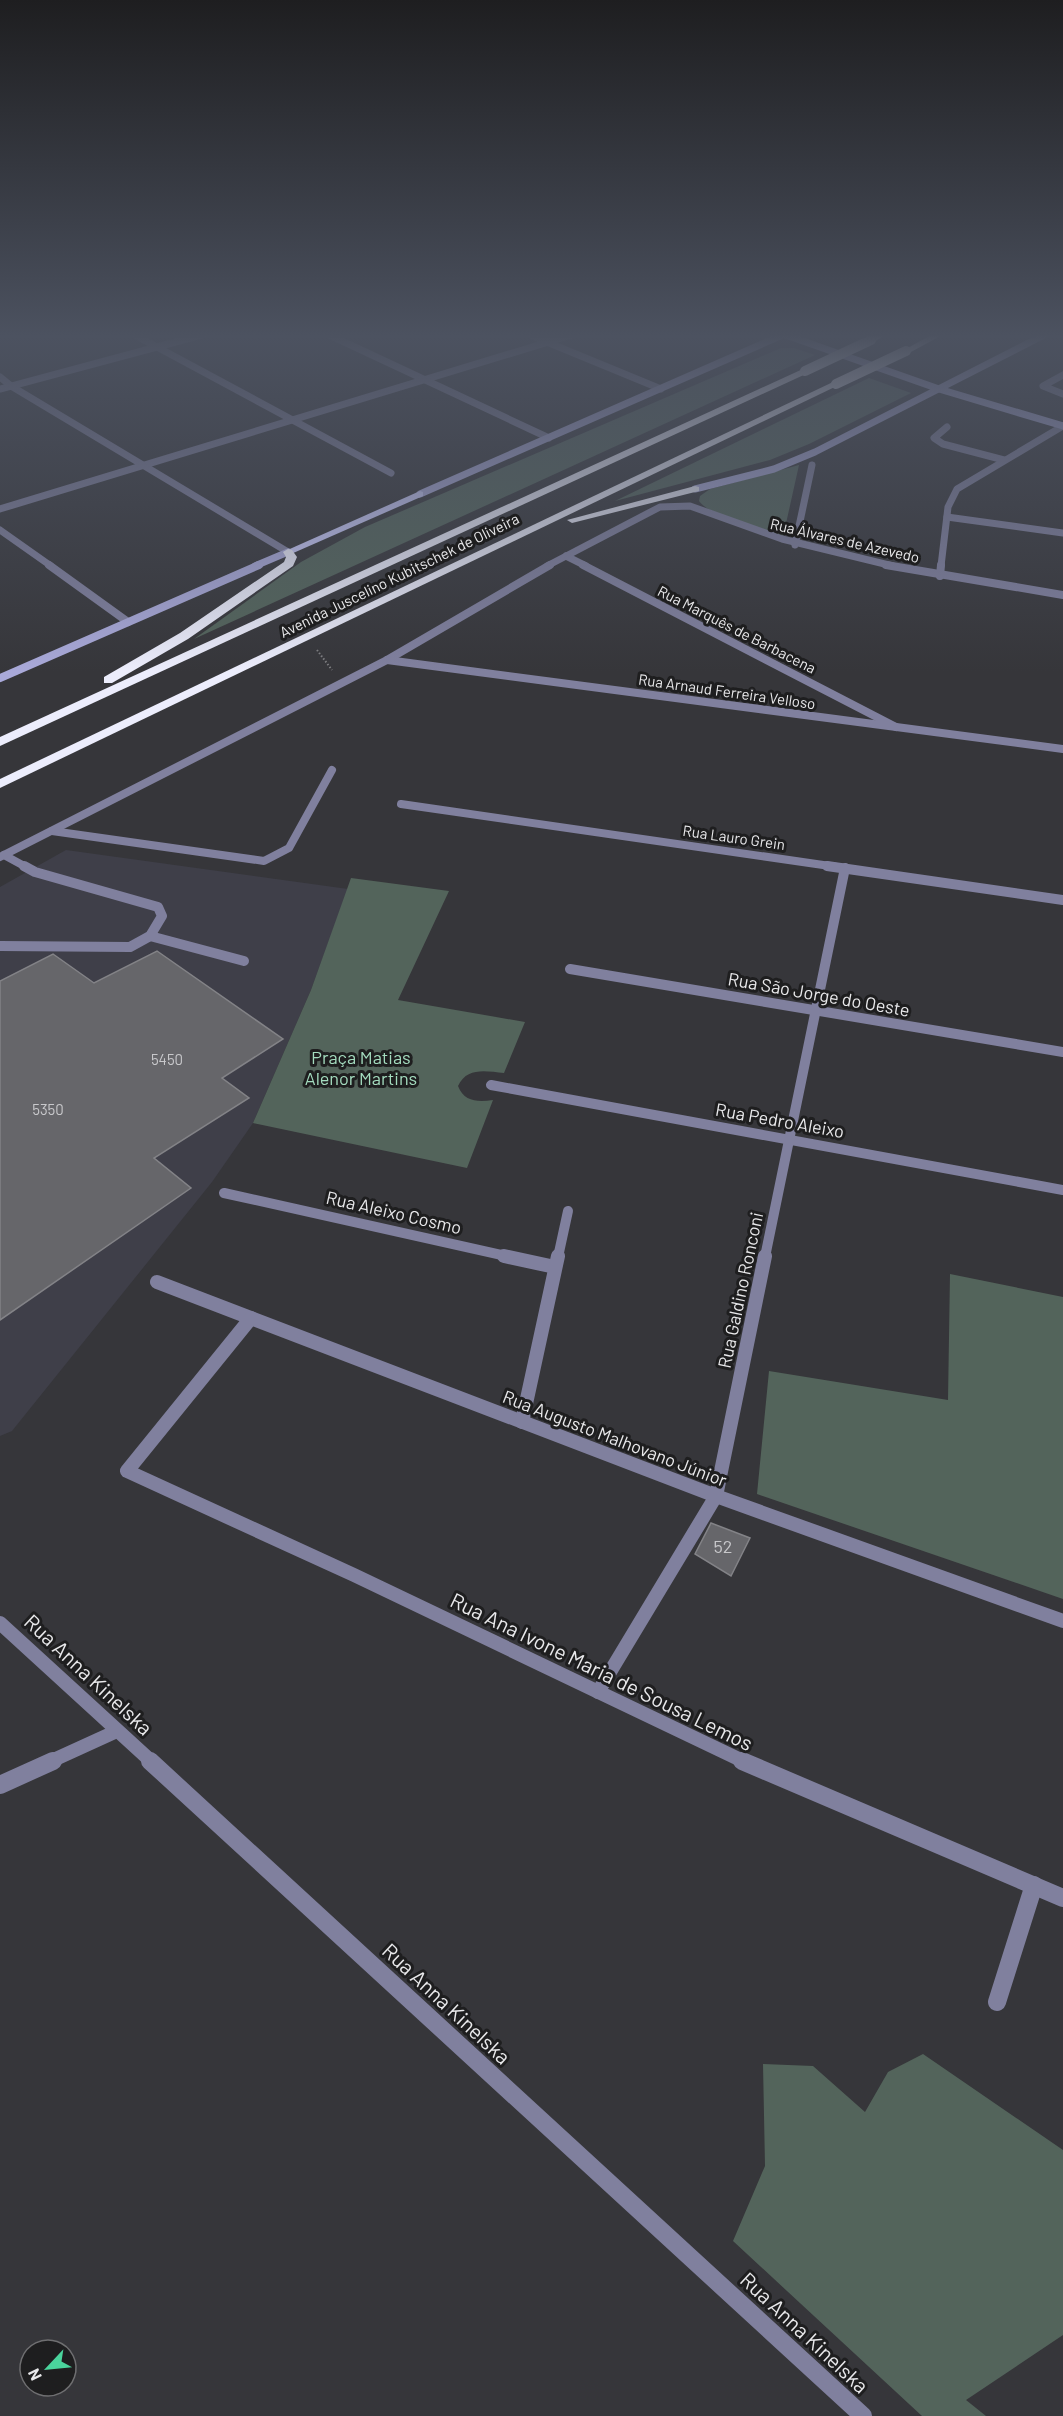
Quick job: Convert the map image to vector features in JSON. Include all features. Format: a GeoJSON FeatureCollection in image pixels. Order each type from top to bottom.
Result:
{"type":"FeatureCollection","features":[{"type":"Feature","properties":{"kind":"highway","name":"Avenida Juscelino Kubitschek de Oliveira"},"geometry":{"type":"LineString","coordinates":[[0,740],[642,446]]}},
{"type":"Feature","properties":{"kind":"highway","name":"Avenida Juscelino Kubitschek de Oliveira"},"geometry":{"type":"LineString","coordinates":[[0,784],[706,446]]}},
{"type":"Feature","properties":{"kind":"highway"},"geometry":{"type":"LineString","coordinates":[[515,537],[582,517],[695,489]]}},
{"type":"Feature","properties":{"kind":"highway"},"geometry":{"type":"LineString","coordinates":[[0,740],[184,636],[289,564],[292,557],[288,552]]}},
{"type":"Feature","properties":{"kind":"main road"},"geometry":{"type":"LineString","coordinates":[[0,678],[531,446]]}},
{"type":"Feature","properties":{"kind":"main road"},"geometry":{"type":"LineString","coordinates":[[695,489],[792,462],[825,446]]}},
{"type":"Feature","properties":{"kind":"street"},"geometry":{"type":"LineString","coordinates":[[111,446],[288,552]]}},
{"type":"Feature","properties":{"kind":"street"},"geometry":{"type":"LineString","coordinates":[[0,509],[207,446]]}},
{"type":"Feature","properties":{"kind":"street"},"geometry":{"type":"LineString","coordinates":[[340,446],[391,473]]}},
{"type":"Feature","properties":{"kind":"street"},"geometry":{"type":"LineString","coordinates":[[950,446],[1004,460]]}},
{"type":"Feature","properties":{"kind":"street"},"geometry":{"type":"LineString","coordinates":[[940,576],[951,497],[957,489],[1029,446]]}},
{"type":"Feature","properties":{"kind":"street"},"geometry":{"type":"LineString","coordinates":[[795,545],[812,465]]}},
{"type":"Feature","properties":{"kind":"street","name":"Rua Álvares de Azevedo"},"geometry":{"type":"LineString","coordinates":[[566,556],[660,507],[690,506],[746,530],[795,545],[873,564],[1063,595]]}},
{"type":"Feature","properties":{"kind":"street"},"geometry":{"type":"LineString","coordinates":[[947,517],[1063,533]]}},
{"type":"Feature","properties":{"kind":"street"},"geometry":{"type":"LineString","coordinates":[[0,530],[128,622]]}},
{"type":"Feature","properties":{"kind":"street"},"geometry":{"type":"LineString","coordinates":[[2,856],[387,660],[566,556]]}},
{"type":"Feature","properties":{"kind":"street","name":"Rua Marquês de Barbacena"},"geometry":{"type":"LineString","coordinates":[[566,556],[896,727]]}},
{"type":"Feature","properties":{"kind":"street","name":"Rua Arnaud Ferreira Velloso"},"geometry":{"type":"LineString","coordinates":[[387,660],[1063,749]]}},
{"type":"Feature","properties":{"kind":"street"},"geometry":{"type":"LineString","coordinates":[[52,831],[264,861],[289,848],[332,770]]}},
{"type":"Feature","properties":{"kind":"street","name":"Rua Lauro Grein"},"geometry":{"type":"LineString","coordinates":[[401,804],[1063,900]]}},
{"type":"Feature","properties":{"kind":"street"},"geometry":{"type":"LineString","coordinates":[[0,946],[130,948],[150,936],[162,916],[158,907],[35,872],[2,856]]}},
{"type":"Feature","properties":{"kind":"street","name":"Rua Galdino Ronconi"},"geometry":{"type":"LineString","coordinates":[[598,1692],[716,1496],[845,868]]}},
{"type":"Feature","properties":{"kind":"street"},"geometry":{"type":"LineString","coordinates":[[150,936],[244,961]]}},
{"type":"Feature","properties":{"kind":"street","name":"Rua São Jorge do Oeste"},"geometry":{"type":"LineString","coordinates":[[570,969],[1063,1052]]}},
{"type":"Feature","properties":{"kind":"street","name":"Rua Pedro Aleixo"},"geometry":{"type":"LineString","coordinates":[[490,1085],[1063,1190]]}},
{"type":"Feature","properties":{"kind":"street","name":"Rua Aleixo Cosmo"},"geometry":{"type":"LineString","coordinates":[[224,1193],[555,1267]]}},
{"type":"Feature","properties":{"kind":"street"},"geometry":{"type":"LineString","coordinates":[[522,1422],[568,1211]]}},
{"type":"Feature","properties":{"kind":"street","name":"Rua Augusto Malhovano Júnior"},"geometry":{"type":"LineString","coordinates":[[157,1282],[716,1496],[1063,1621]]}},
{"type":"Feature","properties":{"kind":"street","name":"Rua Ana Ivone Maria de Sousa Lemos"},"geometry":{"type":"LineString","coordinates":[[251,1318],[127,1472],[354,1575],[747,1763],[1063,1898]]}},
{"type":"Feature","properties":{"kind":"street","name":"Rua Anna Kinelska"},"geometry":{"type":"LineString","coordinates":[[0,1623],[863,2416]]}},
{"type":"Feature","properties":{"kind":"street"},"geometry":{"type":"LineString","coordinates":[[0,1785],[117,1731]]}},
{"type":"Feature","properties":{"kind":"street"},"geometry":{"type":"LineString","coordinates":[[997,2002],[1034,1885]]}},
{"type":"Feature","properties":{"kind":"path"},"geometry":{"type":"LineString","coordinates":[[308,637],[341,683]]}},
{"type":"Feature","properties":{"kind":"shaded area"},"geometry":{"type":"Polygon","coordinates":[[[66,850],[348,889],[311,990],[253,1123],[212,1182],[12,1431],[0,1436],[0,887],[66,850]]]}},
{"type":"Feature","properties":{"kind":"green space"},"geometry":{"type":"Polygon","coordinates":[[[554,446],[617,446],[194,639],[301,562],[365,527],[554,446]]]}},
{"type":"Feature","properties":{"kind":"green space"},"geometry":{"type":"Polygon","coordinates":[[[729,446],[805,446],[770,460],[615,501],[729,446]]]}},
{"type":"Feature","properties":{"kind":"green space"},"geometry":{"type":"Polygon","coordinates":[[[799,465],[783,537],[725,518],[699,501],[700,496],[710,489],[799,465]]]}},
{"type":"Feature","properties":{"kind":"green space","name":"Praça Matias Alenor Martins"},"geometry":{"type":"Polygon","coordinates":[[[351,878],[449,891],[398,1000],[525,1022],[504,1073],[483,1071],[472,1073],[466,1076],[458,1086],[464,1095],[472,1100],[493,1100],[467,1168],[253,1123],[311,990],[351,878]]]}},
{"type":"Feature","properties":{"kind":"green space"},"geometry":{"type":"Polygon","coordinates":[[[950,1274],[1063,1297],[1063,1599],[757,1494],[769,1371],[948,1400],[950,1274]]]}},
{"type":"Feature","properties":{"kind":"green space"},"geometry":{"type":"Polygon","coordinates":[[[923,2054],[1063,2150],[1063,2335],[966,2400],[986,2416],[922,2416],[733,2241],[765,2166],[763,2064],[813,2066],[865,2112],[888,2072],[923,2054]]]}},
{"type":"Feature","properties":{"kind":"building"},"geometry":{"type":"Polygon","coordinates":[[[157,951],[283,1039],[222,1078],[249,1098],[154,1158],[191,1188],[0,1320],[0,981],[53,954],[94,983],[157,951]]]}},
{"type":"Feature","properties":{"kind":"building"},"geometry":{"type":"Polygon","coordinates":[[[711,1523],[750,1538],[731,1576],[695,1554],[711,1523]]]}}]}
